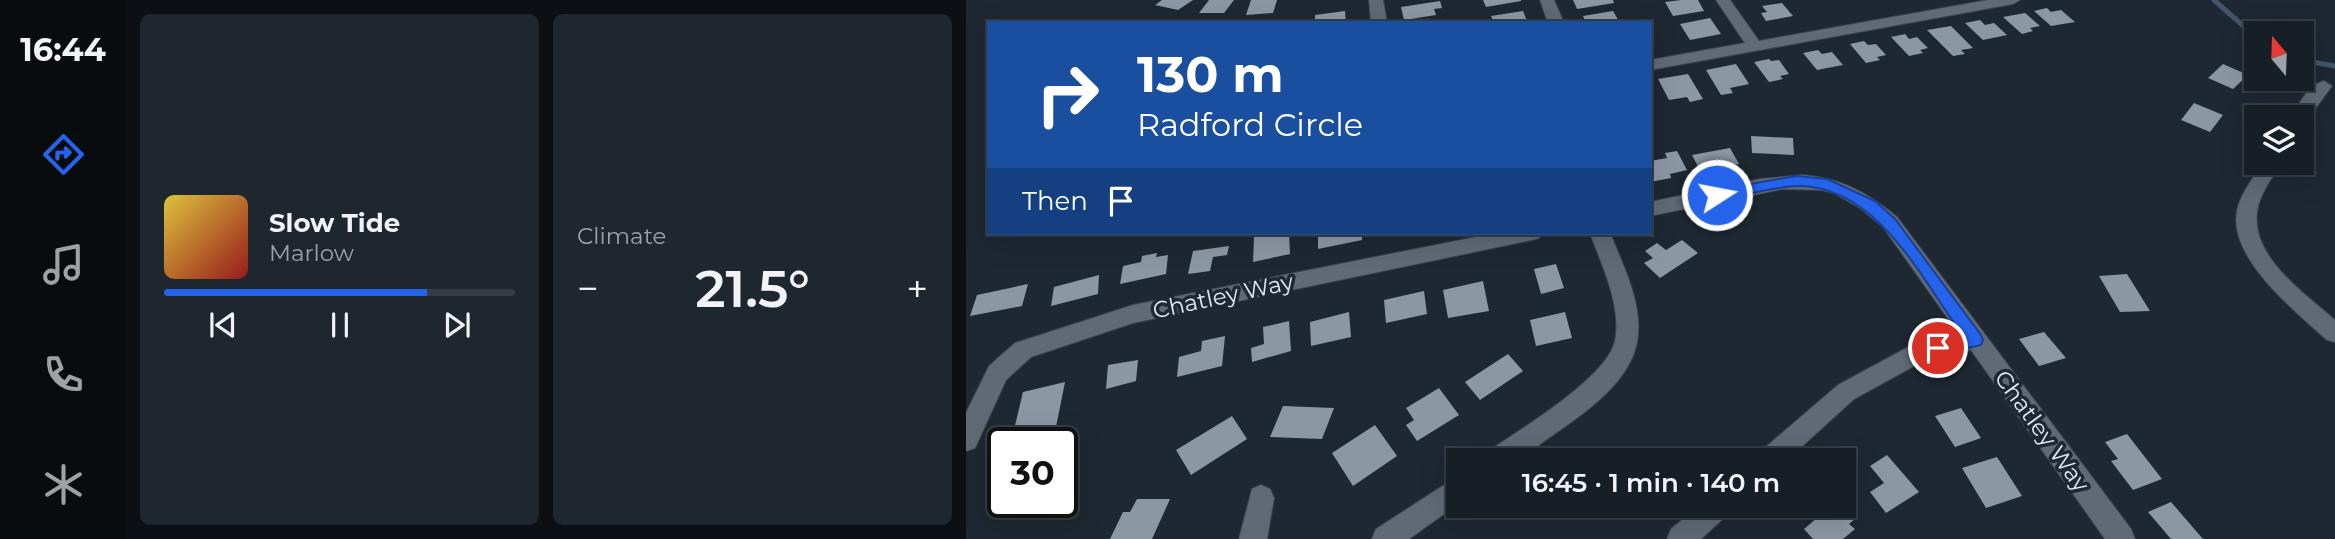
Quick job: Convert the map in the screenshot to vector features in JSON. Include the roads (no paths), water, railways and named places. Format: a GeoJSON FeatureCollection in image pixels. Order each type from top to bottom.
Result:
{"type":"FeatureCollection","features":[{"type":"Feature","properties":{"kind":"street"},"geometry":{"type":"LineString","coordinates":[[1376,0],[1379,21]]}},
{"type":"Feature","properties":{"kind":"street"},"geometry":{"type":"LineString","coordinates":[[1547,0],[1555,21]]}},
{"type":"Feature","properties":{"kind":"street"},"geometry":{"type":"LineString","coordinates":[[1723,0],[1755,46]]}},
{"type":"Feature","properties":{"kind":"street"},"geometry":{"type":"LineString","coordinates":[[1900,0],[1916,17]]}},
{"type":"Feature","properties":{"kind":"street"},"geometry":{"type":"LineString","coordinates":[[1652,65],[2012,0]]}},
{"type":"Feature","properties":{"kind":"street"},"geometry":{"type":"LineString","coordinates":[[2308,105],[2324,86]]}},
{"type":"Feature","properties":{"kind":"street"},"geometry":{"type":"LineString","coordinates":[[2266,175],[2246,213],[2247,232],[2269,270],[2335,333]]}},
{"type":"Feature","properties":{"kind":"street","name":"Chatley Way"},"geometry":{"type":"LineString","coordinates":[[1652,209],[1796,181],[1822,183],[1870,204],[1890,222],[2121,539]]}},
{"type":"Feature","properties":{"kind":"street","name":"Chatley Way"},"geometry":{"type":"LineString","coordinates":[[966,440],[997,373],[1023,350],[1133,314],[1522,235]]}},
{"type":"Feature","properties":{"kind":"street"},"geometry":{"type":"LineString","coordinates":[[1513,448],[1589,393],[1611,370],[1626,344],[1625,317],[1618,282],[1601,235]]}},
{"type":"Feature","properties":{"kind":"street"},"geometry":{"type":"LineString","coordinates":[[1783,448],[1846,392],[1920,352],[1975,340]]}},
{"type":"Feature","properties":{"kind":"street"},"geometry":{"type":"LineString","coordinates":[[1386,539],[1446,496]]}},
{"type":"Feature","properties":{"kind":"street"},"geometry":{"type":"LineString","coordinates":[[1253,539],[1261,498]]}},
{"type":"Feature","properties":{"kind":"street"},"geometry":{"type":"LineString","coordinates":[[1681,539],[1705,518]]}},
{"type":"Feature","properties":{"kind":"waterway"},"geometry":{"type":"LineString","coordinates":[[2214,0],[2244,26]]}},
{"type":"Feature","properties":{"kind":"waterway"},"geometry":{"type":"LineString","coordinates":[[2314,62],[2335,66]]}}]}
